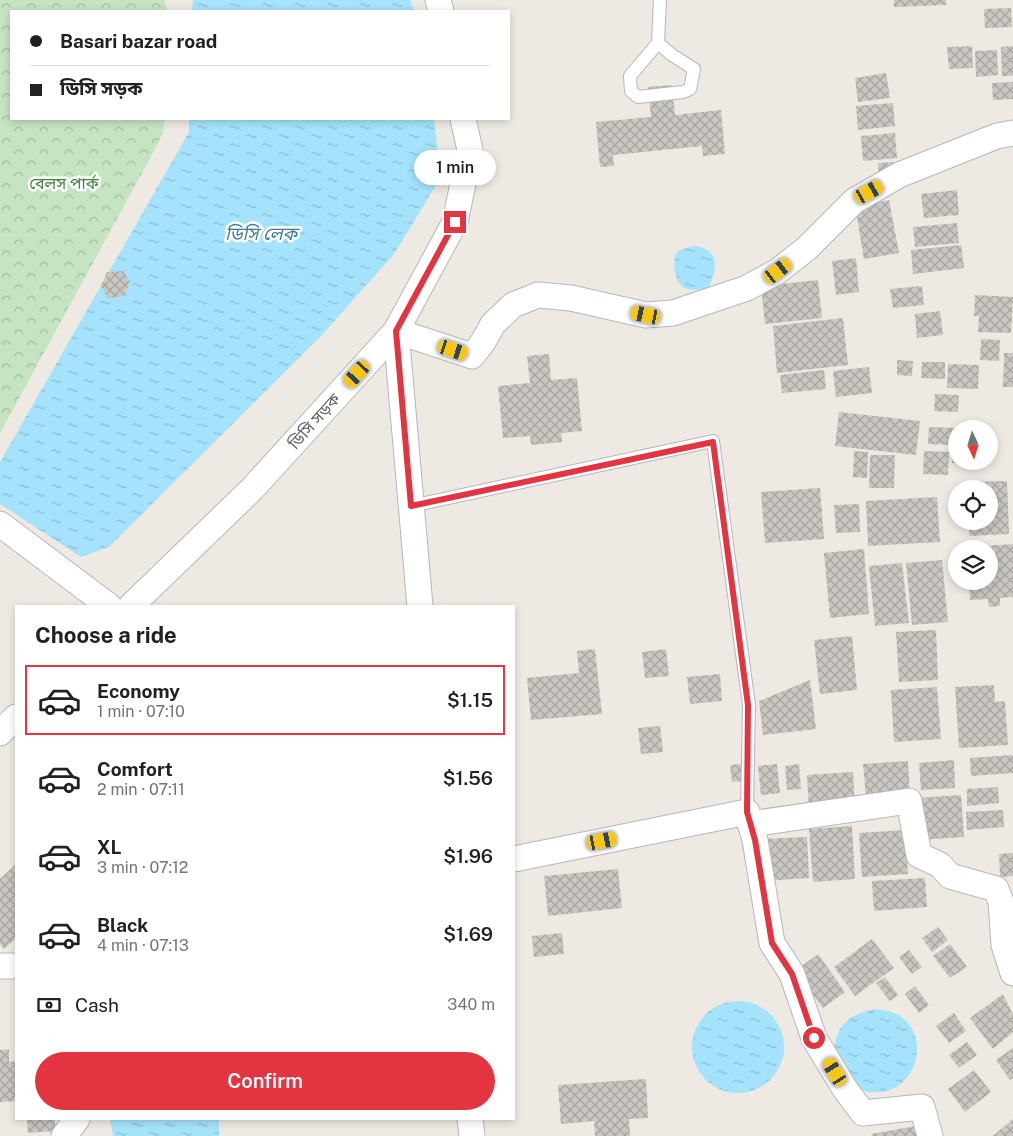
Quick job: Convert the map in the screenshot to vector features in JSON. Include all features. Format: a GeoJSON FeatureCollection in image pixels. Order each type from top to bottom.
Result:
{"type":"FeatureCollection","features":[{"type":"Feature","properties":{"kind":"street","name":"ডিসি সড়ক"},"geometry":{"type":"LineString","coordinates":[[132,605],[252,489],[396,331],[455,222],[470,150],[463,120]]}},
{"type":"Feature","properties":{"kind":"street"},"geometry":{"type":"LineString","coordinates":[[420,605],[396,331],[472,356],[483,342],[493,324],[513,305],[538,296],[571,298],[646,315],[673,313],[747,288],[778,271],[806,249],[854,201],[899,175],[997,136],[1013,133]]}},
{"type":"Feature","properties":{"kind":"street"},"geometry":{"type":"LineString","coordinates":[[0,524],[108,605]]}},
{"type":"Feature","properties":{"kind":"street"},"geometry":{"type":"LineString","coordinates":[[0,733],[15,718]]}},
{"type":"Feature","properties":{"kind":"street"},"geometry":{"type":"LineString","coordinates":[[515,859],[748,818],[909,800],[919,855],[940,865],[950,876],[996,889],[1001,902],[1004,945],[1013,973]]}},
{"type":"Feature","properties":{"kind":"street"},"geometry":{"type":"LineString","coordinates":[[748,818],[755,840],[772,943],[792,974],[814,1038],[845,1089],[863,1113],[922,1107],[930,1136]]}},
{"type":"Feature","properties":{"kind":"street"},"geometry":{"type":"LineString","coordinates":[[0,966],[15,966]]}},
{"type":"Feature","properties":{"kind":"street"},"geometry":{"type":"LineString","coordinates":[[64,1136],[76,1120]]}},
{"type":"Feature","properties":{"kind":"street"},"geometry":{"type":"LineString","coordinates":[[470,1120],[472,1136]]}},
{"type":"Feature","properties":{"kind":"lane"},"geometry":{"type":"LineString","coordinates":[[658,43],[694,69],[690,89],[683,92],[638,97],[631,91],[630,76],[658,43],[660,0]]}},
{"type":"Feature","properties":{"kind":"lane"},"geometry":{"type":"LineString","coordinates":[[411,506],[713,442],[748,705],[748,818]]}},
{"type":"Feature","properties":{"kind":"green space","name":"বেলস পার্ক"},"geometry":{"type":"Polygon","coordinates":[[[0,0],[164,0],[168,10],[10,10],[10,120],[165,120],[163,133],[155,149],[0,433],[0,0]]]}},
{"type":"Feature","properties":{"kind":"water"},"geometry":{"type":"Polygon","coordinates":[[[193,0],[410,0],[414,10],[192,10],[193,0]]]}},
{"type":"Feature","properties":{"kind":"water","name":"ডিসি লেক"},"geometry":{"type":"Polygon","coordinates":[[[189,120],[434,120],[441,177],[394,254],[322,335],[109,547],[81,557],[0,504],[0,462],[189,132],[189,120]]]}},
{"type":"Feature","properties":{"kind":"water"},"geometry":{"type":"Polygon","coordinates":[[[696,246],[704,248],[713,256],[715,268],[709,287],[692,290],[685,288],[679,283],[675,274],[674,263],[678,251],[696,246]]]}},
{"type":"Feature","properties":{"kind":"water"},"geometry":{"type":"Polygon","coordinates":[[[738,1001],[755,1005],[770,1015],[780,1030],[784,1047],[780,1064],[770,1079],[755,1089],[738,1093],[721,1089],[706,1079],[696,1064],[692,1047],[696,1030],[706,1015],[721,1005],[738,1001]]]}},
{"type":"Feature","properties":{"kind":"water"},"geometry":{"type":"Polygon","coordinates":[[[874,1009],[884,1010],[900,1016],[910,1025],[915,1036],[916,1060],[911,1072],[904,1081],[893,1088],[881,1092],[866,1092],[859,1088],[834,1058],[836,1039],[843,1025],[856,1015],[874,1009]]]}},
{"type":"Feature","properties":{"kind":"water"},"geometry":{"type":"Polygon","coordinates":[[[110,1120],[219,1120],[219,1136],[113,1136],[110,1120]]]}},
{"type":"Feature","properties":{"kind":"building"},"geometry":{"type":"Polygon","coordinates":[[[894,0],[946,0],[946,5],[894,7],[894,0]]]}},
{"type":"Feature","properties":{"kind":"building"},"geometry":{"type":"Polygon","coordinates":[[[1011,8],[1012,27],[985,28],[984,9],[1011,8]]]}},
{"type":"Feature","properties":{"kind":"building"},"geometry":{"type":"Polygon","coordinates":[[[972,46],[973,68],[949,69],[947,47],[972,46]]]}},
{"type":"Feature","properties":{"kind":"building"},"geometry":{"type":"Polygon","coordinates":[[[1013,46],[1013,76],[1002,76],[1001,47],[1013,46]]]}},
{"type":"Feature","properties":{"kind":"building"},"geometry":{"type":"Polygon","coordinates":[[[997,50],[998,75],[976,77],[975,51],[997,50]]]}},
{"type":"Feature","properties":{"kind":"building"},"geometry":{"type":"Polygon","coordinates":[[[886,73],[890,98],[858,102],[855,78],[886,73]]]}},
{"type":"Feature","properties":{"kind":"building"},"geometry":{"type":"Polygon","coordinates":[[[1013,82],[1013,99],[993,100],[992,83],[1013,82]]]}},
{"type":"Feature","properties":{"kind":"building"},"geometry":{"type":"Polygon","coordinates":[[[672,85],[675,115],[721,110],[725,154],[703,156],[702,146],[613,155],[614,166],[600,167],[596,122],[651,117],[648,87],[672,85]]]}},
{"type":"Feature","properties":{"kind":"building"},"geometry":{"type":"Polygon","coordinates":[[[893,103],[895,126],[858,130],[856,106],[893,103]]]}},
{"type":"Feature","properties":{"kind":"building"},"geometry":{"type":"Polygon","coordinates":[[[895,133],[897,158],[863,161],[861,136],[895,133]]]}},
{"type":"Feature","properties":{"kind":"building"},"geometry":{"type":"Polygon","coordinates":[[[894,162],[895,176],[879,177],[878,163],[894,162]]]}},
{"type":"Feature","properties":{"kind":"building"},"geometry":{"type":"Polygon","coordinates":[[[957,190],[959,215],[924,218],[921,194],[957,190]]]}},
{"type":"Feature","properties":{"kind":"building"},"geometry":{"type":"Polygon","coordinates":[[[889,200],[899,253],[864,259],[855,206],[889,200]]]}},
{"type":"Feature","properties":{"kind":"building"},"geometry":{"type":"Polygon","coordinates":[[[957,223],[959,243],[915,247],[913,227],[957,223]]]}},
{"type":"Feature","properties":{"kind":"building"},"geometry":{"type":"Polygon","coordinates":[[[961,245],[964,268],[913,274],[911,250],[961,245]]]}},
{"type":"Feature","properties":{"kind":"building"},"geometry":{"type":"Polygon","coordinates":[[[856,258],[859,292],[836,295],[832,261],[856,258]]]}},
{"type":"Feature","properties":{"kind":"building"},"geometry":{"type":"Polygon","coordinates":[[[123,271],[130,282],[124,296],[108,298],[101,286],[107,272],[123,271]]]}},
{"type":"Feature","properties":{"kind":"building"},"geometry":{"type":"Polygon","coordinates":[[[818,280],[822,318],[765,324],[761,286],[818,280]]]}},
{"type":"Feature","properties":{"kind":"building"},"geometry":{"type":"Polygon","coordinates":[[[922,286],[924,305],[893,308],[890,289],[922,286]]]}},
{"type":"Feature","properties":{"kind":"building"},"geometry":{"type":"Polygon","coordinates":[[[975,295],[1013,297],[1011,333],[978,332],[979,316],[974,316],[975,295]]]}},
{"type":"Feature","properties":{"kind":"building"},"geometry":{"type":"Polygon","coordinates":[[[940,311],[943,335],[917,338],[915,314],[940,311]]]}},
{"type":"Feature","properties":{"kind":"building"},"geometry":{"type":"Polygon","coordinates":[[[843,318],[848,365],[777,373],[773,326],[843,318]]]}},
{"type":"Feature","properties":{"kind":"building"},"geometry":{"type":"Polygon","coordinates":[[[981,339],[1000,340],[999,361],[980,360],[981,339]]]}},
{"type":"Feature","properties":{"kind":"building"},"geometry":{"type":"Polygon","coordinates":[[[1004,353],[1013,353],[1013,387],[1003,387],[1004,353]]]}},
{"type":"Feature","properties":{"kind":"building"},"geometry":{"type":"Polygon","coordinates":[[[549,354],[551,380],[577,378],[582,431],[561,433],[562,442],[531,445],[530,436],[503,438],[498,386],[530,383],[527,356],[549,354]]]}},
{"type":"Feature","properties":{"kind":"building"},"geometry":{"type":"Polygon","coordinates":[[[897,360],[913,361],[912,376],[897,375],[897,360]]]}},
{"type":"Feature","properties":{"kind":"building"},"geometry":{"type":"Polygon","coordinates":[[[922,362],[945,362],[945,379],[921,378],[922,362]]]}},
{"type":"Feature","properties":{"kind":"building"},"geometry":{"type":"Polygon","coordinates":[[[948,364],[979,365],[978,389],[947,388],[948,364]]]}},
{"type":"Feature","properties":{"kind":"building"},"geometry":{"type":"Polygon","coordinates":[[[869,367],[872,393],[836,397],[833,371],[869,367]]]}},
{"type":"Feature","properties":{"kind":"building"},"geometry":{"type":"Polygon","coordinates":[[[824,370],[826,389],[782,393],[780,375],[824,370]]]}},
{"type":"Feature","properties":{"kind":"building"},"geometry":{"type":"Polygon","coordinates":[[[935,394],[959,395],[958,412],[934,411],[935,394]]]}},
{"type":"Feature","properties":{"kind":"building"},"geometry":{"type":"Polygon","coordinates":[[[839,412],[920,421],[916,455],[835,446],[839,412]]]}},
{"type":"Feature","properties":{"kind":"building"},"geometry":{"type":"Polygon","coordinates":[[[929,427],[948,428],[948,445],[928,444],[929,427]]]}},
{"type":"Feature","properties":{"kind":"building"},"geometry":{"type":"Polygon","coordinates":[[[854,451],[868,452],[867,478],[853,477],[854,451]]]}},
{"type":"Feature","properties":{"kind":"building"},"geometry":{"type":"Polygon","coordinates":[[[924,451],[948,452],[948,475],[923,474],[924,451]]]}},
{"type":"Feature","properties":{"kind":"building"},"geometry":{"type":"Polygon","coordinates":[[[870,455],[895,455],[894,488],[869,488],[870,455]]]}},
{"type":"Feature","properties":{"kind":"building"},"geometry":{"type":"Polygon","coordinates":[[[998,481],[1007,481],[1009,534],[969,536],[969,530],[998,530],[998,481]]]}},
{"type":"Feature","properties":{"kind":"building"},"geometry":{"type":"Polygon","coordinates":[[[820,488],[824,539],[765,543],[761,492],[820,488]]]}},
{"type":"Feature","properties":{"kind":"building"},"geometry":{"type":"Polygon","coordinates":[[[937,497],[940,542],[868,546],[866,501],[937,497]]]}},
{"type":"Feature","properties":{"kind":"building"},"geometry":{"type":"Polygon","coordinates":[[[859,504],[860,532],[836,533],[834,505],[859,504]]]}},
{"type":"Feature","properties":{"kind":"building"},"geometry":{"type":"Polygon","coordinates":[[[1013,544],[1013,597],[1000,598],[1000,606],[989,607],[988,599],[970,600],[969,590],[998,590],[998,545],[1013,544]]]}},
{"type":"Feature","properties":{"kind":"building"},"geometry":{"type":"Polygon","coordinates":[[[864,549],[869,614],[830,618],[824,553],[864,549]]]}},
{"type":"Feature","properties":{"kind":"building"},"geometry":{"type":"Polygon","coordinates":[[[942,560],[948,622],[912,625],[906,563],[942,560]]]}},
{"type":"Feature","properties":{"kind":"building"},"geometry":{"type":"Polygon","coordinates":[[[902,563],[909,623],[875,626],[869,566],[902,563]]]}},
{"type":"Feature","properties":{"kind":"building"},"geometry":{"type":"Polygon","coordinates":[[[936,630],[938,680],[899,682],[896,632],[936,630]]]}},
{"type":"Feature","properties":{"kind":"building"},"geometry":{"type":"Polygon","coordinates":[[[852,636],[857,690],[820,694],[814,640],[852,636]]]}},
{"type":"Feature","properties":{"kind":"building"},"geometry":{"type":"Polygon","coordinates":[[[595,649],[602,714],[531,720],[527,678],[579,673],[577,651],[595,649]]]}},
{"type":"Feature","properties":{"kind":"building"},"geometry":{"type":"Polygon","coordinates":[[[666,649],[669,676],[645,678],[642,652],[666,649]]]}},
{"type":"Feature","properties":{"kind":"building"},"geometry":{"type":"Polygon","coordinates":[[[720,674],[722,701],[690,704],[687,677],[720,674]]]}},
{"type":"Feature","properties":{"kind":"building"},"geometry":{"type":"Polygon","coordinates":[[[810,680],[816,729],[763,735],[759,701],[810,680]]]}},
{"type":"Feature","properties":{"kind":"building"},"geometry":{"type":"Polygon","coordinates":[[[994,685],[995,702],[1005,701],[1008,745],[959,748],[955,687],[994,685]]]}},
{"type":"Feature","properties":{"kind":"building"},"geometry":{"type":"Polygon","coordinates":[[[937,687],[941,739],[894,742],[891,690],[937,687]]]}},
{"type":"Feature","properties":{"kind":"building"},"geometry":{"type":"Polygon","coordinates":[[[660,726],[663,752],[641,754],[638,728],[660,726]]]}},
{"type":"Feature","properties":{"kind":"building"},"geometry":{"type":"Polygon","coordinates":[[[1013,755],[1013,773],[971,776],[970,758],[1013,755]]]}},
{"type":"Feature","properties":{"kind":"building"},"geometry":{"type":"Polygon","coordinates":[[[954,760],[955,788],[921,790],[919,763],[954,760]]]}},
{"type":"Feature","properties":{"kind":"building"},"geometry":{"type":"Polygon","coordinates":[[[908,761],[910,796],[866,798],[863,764],[908,761]]]}},
{"type":"Feature","properties":{"kind":"building"},"geometry":{"type":"Polygon","coordinates":[[[742,764],[744,781],[732,782],[730,765],[742,764]]]}},
{"type":"Feature","properties":{"kind":"building"},"geometry":{"type":"Polygon","coordinates":[[[777,764],[780,793],[761,795],[758,766],[777,764]]]}},
{"type":"Feature","properties":{"kind":"building"},"geometry":{"type":"Polygon","coordinates":[[[799,764],[801,789],[787,790],[785,766],[799,764]]]}},
{"type":"Feature","properties":{"kind":"building"},"geometry":{"type":"Polygon","coordinates":[[[853,772],[855,806],[809,809],[807,775],[853,772]]]}},
{"type":"Feature","properties":{"kind":"building"},"geometry":{"type":"Polygon","coordinates":[[[998,787],[999,803],[967,806],[967,789],[998,787]]]}},
{"type":"Feature","properties":{"kind":"building"},"geometry":{"type":"Polygon","coordinates":[[[961,795],[964,837],[919,840],[916,798],[961,795]]]}},
{"type":"Feature","properties":{"kind":"building"},"geometry":{"type":"Polygon","coordinates":[[[1003,810],[1004,827],[967,830],[966,812],[1003,810]]]}},
{"type":"Feature","properties":{"kind":"building"},"geometry":{"type":"Polygon","coordinates":[[[852,826],[855,879],[813,882],[809,829],[852,826]]]}},
{"type":"Feature","properties":{"kind":"building"},"geometry":{"type":"Polygon","coordinates":[[[905,830],[908,874],[862,877],[859,833],[905,830]]]}},
{"type":"Feature","properties":{"kind":"building"},"geometry":{"type":"Polygon","coordinates":[[[807,837],[809,878],[763,881],[760,839],[807,837]]]}},
{"type":"Feature","properties":{"kind":"building"},"geometry":{"type":"Polygon","coordinates":[[[1013,853],[1013,876],[1000,877],[999,854],[1013,853]]]}},
{"type":"Feature","properties":{"kind":"building"},"geometry":{"type":"Polygon","coordinates":[[[15,865],[15,939],[4,949],[0,944],[0,879],[15,865]]]}},
{"type":"Feature","properties":{"kind":"building"},"geometry":{"type":"Polygon","coordinates":[[[618,869],[622,908],[548,916],[544,876],[618,869]]]}},
{"type":"Feature","properties":{"kind":"building"},"geometry":{"type":"Polygon","coordinates":[[[925,878],[927,907],[874,911],[872,881],[925,878]]]}},
{"type":"Feature","properties":{"kind":"building"},"geometry":{"type":"Polygon","coordinates":[[[938,927],[948,940],[932,952],[922,938],[938,927]]]}},
{"type":"Feature","properties":{"kind":"building"},"geometry":{"type":"Polygon","coordinates":[[[562,933],[564,954],[534,957],[532,936],[562,933]]]}},
{"type":"Feature","properties":{"kind":"building"},"geometry":{"type":"Polygon","coordinates":[[[872,939],[894,968],[855,996],[834,967],[872,939]]]}},
{"type":"Feature","properties":{"kind":"building"},"geometry":{"type":"Polygon","coordinates":[[[950,944],[967,967],[950,978],[933,956],[950,944]]]}},
{"type":"Feature","properties":{"kind":"building"},"geometry":{"type":"Polygon","coordinates":[[[909,950],[922,967],[912,974],[899,957],[909,950]]]}},
{"type":"Feature","properties":{"kind":"building"},"geometry":{"type":"Polygon","coordinates":[[[818,954],[845,992],[823,1008],[795,971],[818,954]]]}},
{"type":"Feature","properties":{"kind":"building"},"geometry":{"type":"Polygon","coordinates":[[[885,977],[898,995],[890,1001],[876,983],[885,977]]]}},
{"type":"Feature","properties":{"kind":"building"},"geometry":{"type":"Polygon","coordinates":[[[915,986],[929,1005],[919,1013],[905,994],[915,986]]]}},
{"type":"Feature","properties":{"kind":"building"},"geometry":{"type":"Polygon","coordinates":[[[1003,994],[1013,1015],[1013,1032],[993,1049],[970,1018],[1003,994]]]}},
{"type":"Feature","properties":{"kind":"building"},"geometry":{"type":"Polygon","coordinates":[[[954,1013],[966,1031],[949,1043],[936,1026],[954,1013]]]}},
{"type":"Feature","properties":{"kind":"building"},"geometry":{"type":"Polygon","coordinates":[[[967,1042],[977,1055],[959,1068],[949,1055],[967,1042]]]}},
{"type":"Feature","properties":{"kind":"building"},"geometry":{"type":"Polygon","coordinates":[[[1013,1048],[1013,1078],[1010,1080],[996,1060],[1013,1048]]]}},
{"type":"Feature","properties":{"kind":"building"},"geometry":{"type":"Polygon","coordinates":[[[9,1049],[9,1062],[15,1061],[15,1101],[0,1102],[0,1050],[9,1049]]]}},
{"type":"Feature","properties":{"kind":"building"},"geometry":{"type":"Polygon","coordinates":[[[974,1070],[991,1092],[965,1112],[948,1089],[974,1070]]]}},
{"type":"Feature","properties":{"kind":"building"},"geometry":{"type":"Polygon","coordinates":[[[646,1079],[648,1118],[629,1119],[630,1136],[595,1136],[594,1121],[561,1124],[558,1085],[646,1079]]]}},
{"type":"Feature","properties":{"kind":"building"},"geometry":{"type":"Polygon","coordinates":[[[1013,1119],[1013,1136],[993,1136],[1013,1119]]]}},
{"type":"Feature","properties":{"kind":"building"},"geometry":{"type":"Polygon","coordinates":[[[27,1120],[55,1120],[55,1131],[28,1133],[27,1120]]]}},
{"type":"Feature","properties":{"kind":"building"},"geometry":{"type":"Polygon","coordinates":[[[916,1126],[918,1136],[872,1136],[871,1134],[916,1126]]]}},
{"type":"Feature","properties":{"kind":"route"},"geometry":{"type":"LineString","coordinates":[[455,222],[396,331],[411,506],[713,442],[748,705],[747,812],[755,840],[772,943],[792,974],[814,1038]]}}]}
